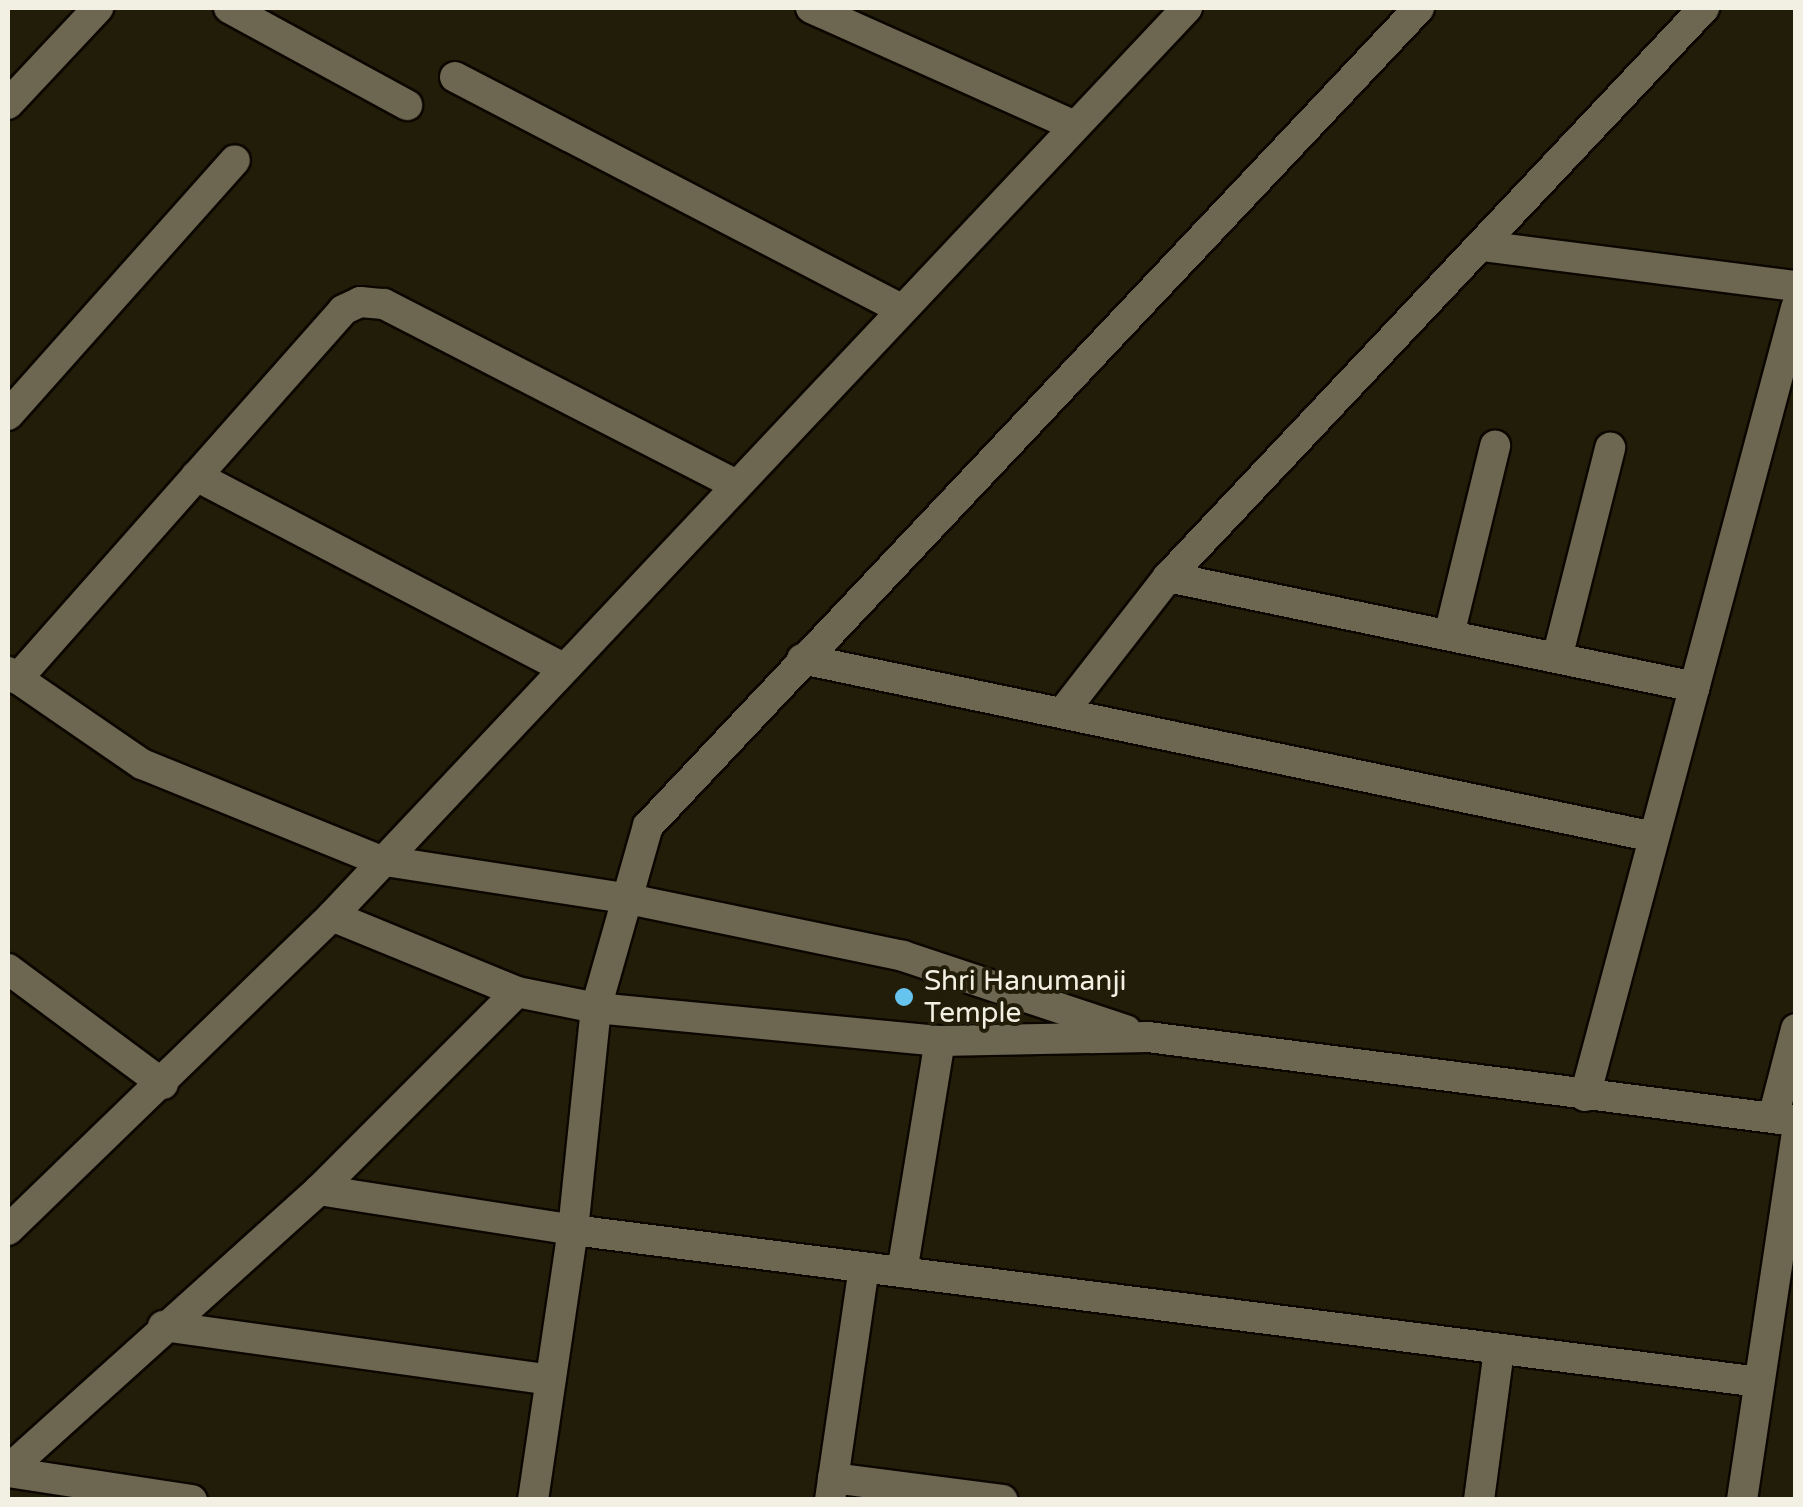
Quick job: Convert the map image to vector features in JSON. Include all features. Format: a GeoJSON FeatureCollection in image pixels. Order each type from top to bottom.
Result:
{"type":"FeatureCollection","features":[{"type":"Feature","properties":{"kind":"street"},"geometry":{"type":"LineString","coordinates":[[8,104],[98,8]]}},
{"type":"Feature","properties":{"kind":"street"},"geometry":{"type":"LineString","coordinates":[[229,8],[407,104]]}},
{"type":"Feature","properties":{"kind":"street"},"geometry":{"type":"LineString","coordinates":[[812,8],[1075,126]]}},
{"type":"Feature","properties":{"kind":"street"},"geometry":{"type":"LineString","coordinates":[[8,1230],[163,1084],[332,916],[379,860],[1187,8]]}},
{"type":"Feature","properties":{"kind":"street"},"geometry":{"type":"LineString","coordinates":[[533,1500],[573,1230],[596,1008],[624,898],[648,826],[1418,8]]}},
{"type":"Feature","properties":{"kind":"street"},"geometry":{"type":"LineString","coordinates":[[1062,712],[1168,577],[1704,8]]}},
{"type":"Feature","properties":{"kind":"street"},"geometry":{"type":"LineString","coordinates":[[455,77],[901,310]]}},
{"type":"Feature","properties":{"kind":"street"},"geometry":{"type":"LineString","coordinates":[[8,415],[235,160]]}},
{"type":"Feature","properties":{"kind":"street"},"geometry":{"type":"LineString","coordinates":[[1483,246],[1796,286]]}},
{"type":"Feature","properties":{"kind":"street"},"geometry":{"type":"LineString","coordinates":[[734,484],[384,304],[360,302],[342,310],[196,476],[12,675],[142,764],[379,860],[624,898],[903,956],[1148,1037]]}},
{"type":"Feature","properties":{"kind":"street"},"geometry":{"type":"LineString","coordinates":[[1586,1096],[1796,308]]}},
{"type":"Feature","properties":{"kind":"street"},"geometry":{"type":"LineString","coordinates":[[1449,635],[1495,446]]}},
{"type":"Feature","properties":{"kind":"street"},"geometry":{"type":"LineString","coordinates":[[1557,658],[1610,448]]}},
{"type":"Feature","properties":{"kind":"street"},"geometry":{"type":"LineString","coordinates":[[196,476],[561,667]]}},
{"type":"Feature","properties":{"kind":"street"},"geometry":{"type":"LineString","coordinates":[[1168,577],[1694,687]]}},
{"type":"Feature","properties":{"kind":"street"},"geometry":{"type":"LineString","coordinates":[[802,659],[1654,838]]}},
{"type":"Feature","properties":{"kind":"street"},"geometry":{"type":"LineString","coordinates":[[332,916],[517,992],[596,1008],[940,1041],[1148,1037],[1788,1125]]}},
{"type":"Feature","properties":{"kind":"street"},"geometry":{"type":"LineString","coordinates":[[8,969],[163,1084]]}},
{"type":"Feature","properties":{"kind":"street"},"geometry":{"type":"LineString","coordinates":[[8,1471],[163,1326],[319,1190],[517,992]]}},
{"type":"Feature","properties":{"kind":"street"},"geometry":{"type":"LineString","coordinates":[[1742,1500],[1759,1382],[1796,1029]]}},
{"type":"Feature","properties":{"kind":"street"},"geometry":{"type":"LineString","coordinates":[[902,1272],[940,1041]]}},
{"type":"Feature","properties":{"kind":"street"},"geometry":{"type":"LineString","coordinates":[[319,1190],[573,1230],[1759,1382]]}},
{"type":"Feature","properties":{"kind":"street"},"geometry":{"type":"LineString","coordinates":[[864,1267],[832,1489],[1003,1500]]}},
{"type":"Feature","properties":{"kind":"street"},"geometry":{"type":"LineString","coordinates":[[163,1326],[550,1380]]}},
{"type":"Feature","properties":{"kind":"street"},"geometry":{"type":"LineString","coordinates":[[1479,1500],[1499,1350]]}},
{"type":"Feature","properties":{"kind":"street"},"geometry":{"type":"LineString","coordinates":[[8,1471],[192,1500]]}},
{"type":"Feature","properties":{"kind":"place","name":"Shri Hanumanji Temple"},"geometry":{"type":"Point","coordinates":[904,997]}}]}
